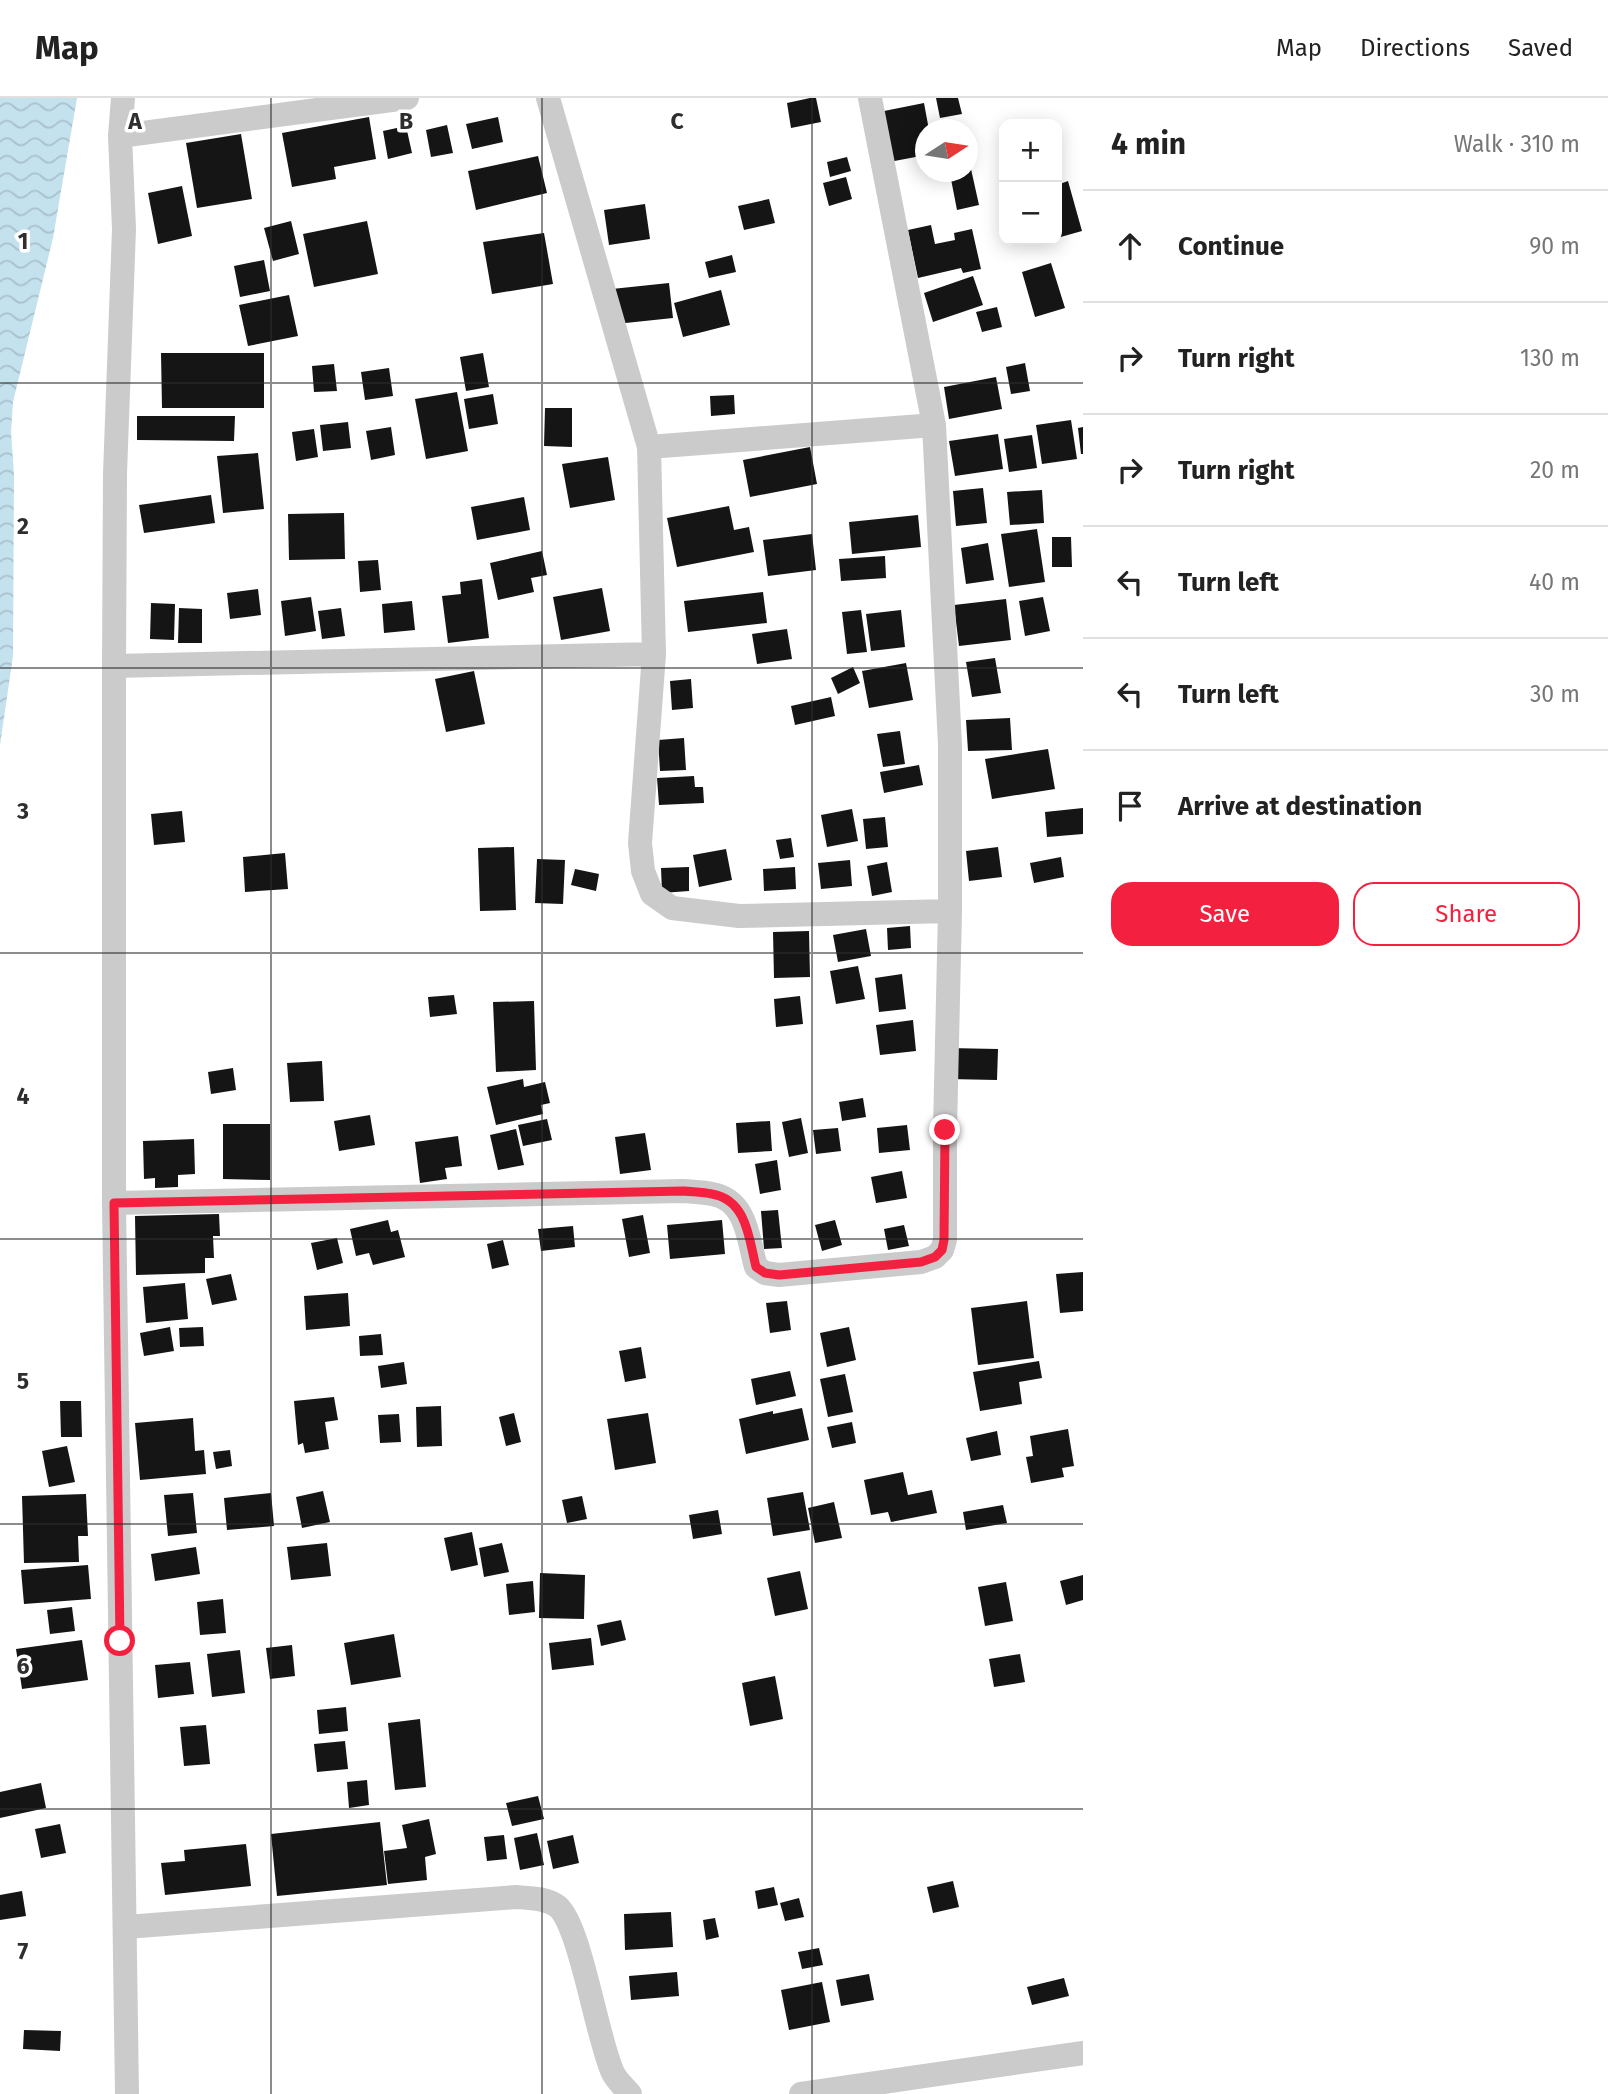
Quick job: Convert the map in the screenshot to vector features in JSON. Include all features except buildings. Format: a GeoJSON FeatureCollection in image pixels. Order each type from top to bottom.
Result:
{"type":"FeatureCollection","features":[{"type":"Feature","properties":{"kind":"street"},"geometry":{"type":"LineString","coordinates":[[123,98],[120,136],[124,229],[115,474],[114,1203],[127,2094]]}},
{"type":"Feature","properties":{"kind":"street"},"geometry":{"type":"LineString","coordinates":[[120,136],[407,98]]}},
{"type":"Feature","properties":{"kind":"street"},"geometry":{"type":"LineString","coordinates":[[548,98],[649,447],[654,654],[640,842],[643,871],[652,894],[672,908],[739,916],[950,911]]}},
{"type":"Feature","properties":{"kind":"street"},"geometry":{"type":"LineString","coordinates":[[114,1203],[684,1191],[715,1194],[734,1204],[744,1219],[756,1267],[765,1273],[779,1275],[921,1262],[935,1257],[942,1250],[950,911],[950,745],[934,425],[870,98]]}},
{"type":"Feature","properties":{"kind":"street"},"geometry":{"type":"LineString","coordinates":[[649,447],[934,425]]}},
{"type":"Feature","properties":{"kind":"street"},"geometry":{"type":"LineString","coordinates":[[114,666],[654,654]]}},
{"type":"Feature","properties":{"kind":"street"},"geometry":{"type":"LineString","coordinates":[[126,1927],[516,1897],[536,1898],[558,1906],[573,1932],[600,2036],[614,2076],[630,2094]]}},
{"type":"Feature","properties":{"kind":"street"},"geometry":{"type":"LineString","coordinates":[[801,2094],[1083,2053]]}},
{"type":"Feature","properties":{"kind":"water"},"geometry":{"type":"Polygon","coordinates":[[[0,98],[77,98],[53,238],[13,402],[13,656],[0,745],[0,98]]]}},
{"type":"Feature","properties":{"kind":"route"},"geometry":{"type":"LineString","coordinates":[[120,1641],[114,1203],[684,1191],[715,1194],[734,1204],[744,1219],[756,1267],[765,1273],[779,1275],[907,1264],[935,1257],[942,1250],[945,1130]]}}]}
